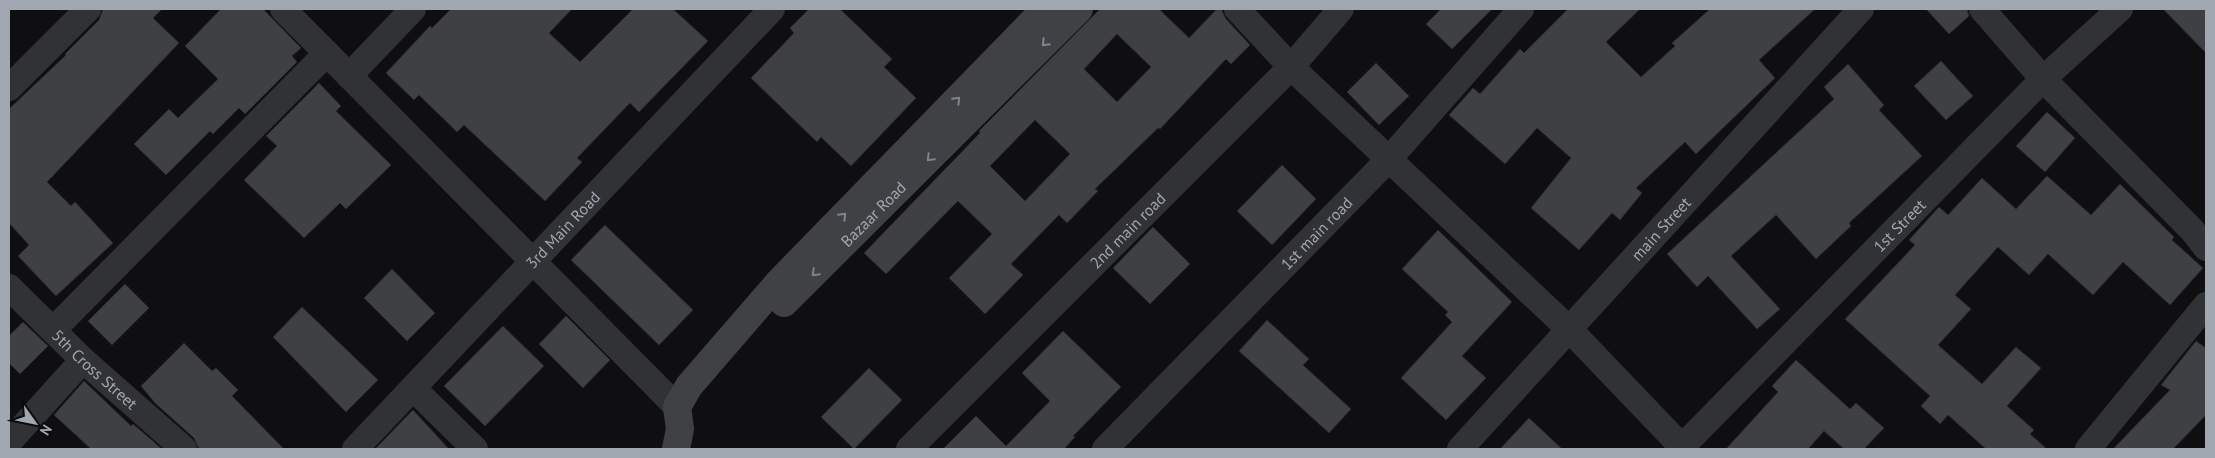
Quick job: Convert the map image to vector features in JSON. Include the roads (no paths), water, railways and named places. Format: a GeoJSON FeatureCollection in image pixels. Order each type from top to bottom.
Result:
{"type":"FeatureCollection","features":[{"type":"Feature","properties":{"kind":"main road","name":"Bazaar Road"},"geometry":{"type":"LineString","coordinates":[[677,429],[689,386],[779,282],[1045,9]]}},
{"type":"Feature","properties":{"kind":"main road","name":"Bazaar Road"},"geometry":{"type":"LineString","coordinates":[[677,429],[704,390],[777,309],[1079,9]]}},
{"type":"Feature","properties":{"kind":"street"},"geometry":{"type":"LineString","coordinates":[[9,88],[88,9]]}},
{"type":"Feature","properties":{"kind":"street"},"geometry":{"type":"LineString","coordinates":[[283,9],[532,262],[677,429]]}},
{"type":"Feature","properties":{"kind":"street"},"geometry":{"type":"LineString","coordinates":[[349,76],[413,9]]}},
{"type":"Feature","properties":{"kind":"street","name":"3rd Main Road"},"geometry":{"type":"LineString","coordinates":[[355,449],[772,9]]}},
{"type":"Feature","properties":{"kind":"street"},"geometry":{"type":"LineString","coordinates":[[1237,9],[1291,67],[1390,158],[1570,330]]}},
{"type":"Feature","properties":{"kind":"street","name":"2nd main road"},"geometry":{"type":"LineString","coordinates":[[909,449],[1291,67],[1341,9]]}},
{"type":"Feature","properties":{"kind":"street","name":"1st main road"},"geometry":{"type":"LineString","coordinates":[[1104,449],[1390,158],[1520,9]]}},
{"type":"Feature","properties":{"kind":"street","name":"main Street"},"geometry":{"type":"LineString","coordinates":[[1460,449],[1861,9]]}},
{"type":"Feature","properties":{"kind":"street"},"geometry":{"type":"LineString","coordinates":[[1982,9],[2043,79],[2202,231]]}},
{"type":"Feature","properties":{"kind":"street","name":"1st Street"},"geometry":{"type":"LineString","coordinates":[[1570,330],[1682,447],[2043,79],[2120,9]]}},
{"type":"Feature","properties":{"kind":"street"},"geometry":{"type":"LineString","coordinates":[[53,330],[326,53]]}},
{"type":"Feature","properties":{"kind":"street","name":"5th Cross Street"},"geometry":{"type":"LineString","coordinates":[[9,287],[84,360],[184,449]]}},
{"type":"Feature","properties":{"kind":"street"},"geometry":{"type":"LineString","coordinates":[[2088,449],[2206,304]]}},
{"type":"Feature","properties":{"kind":"street"},"geometry":{"type":"LineString","coordinates":[[9,442],[84,360]]}},
{"type":"Feature","properties":{"kind":"street"},"geometry":{"type":"LineString","coordinates":[[413,388],[475,449]]}}]}
